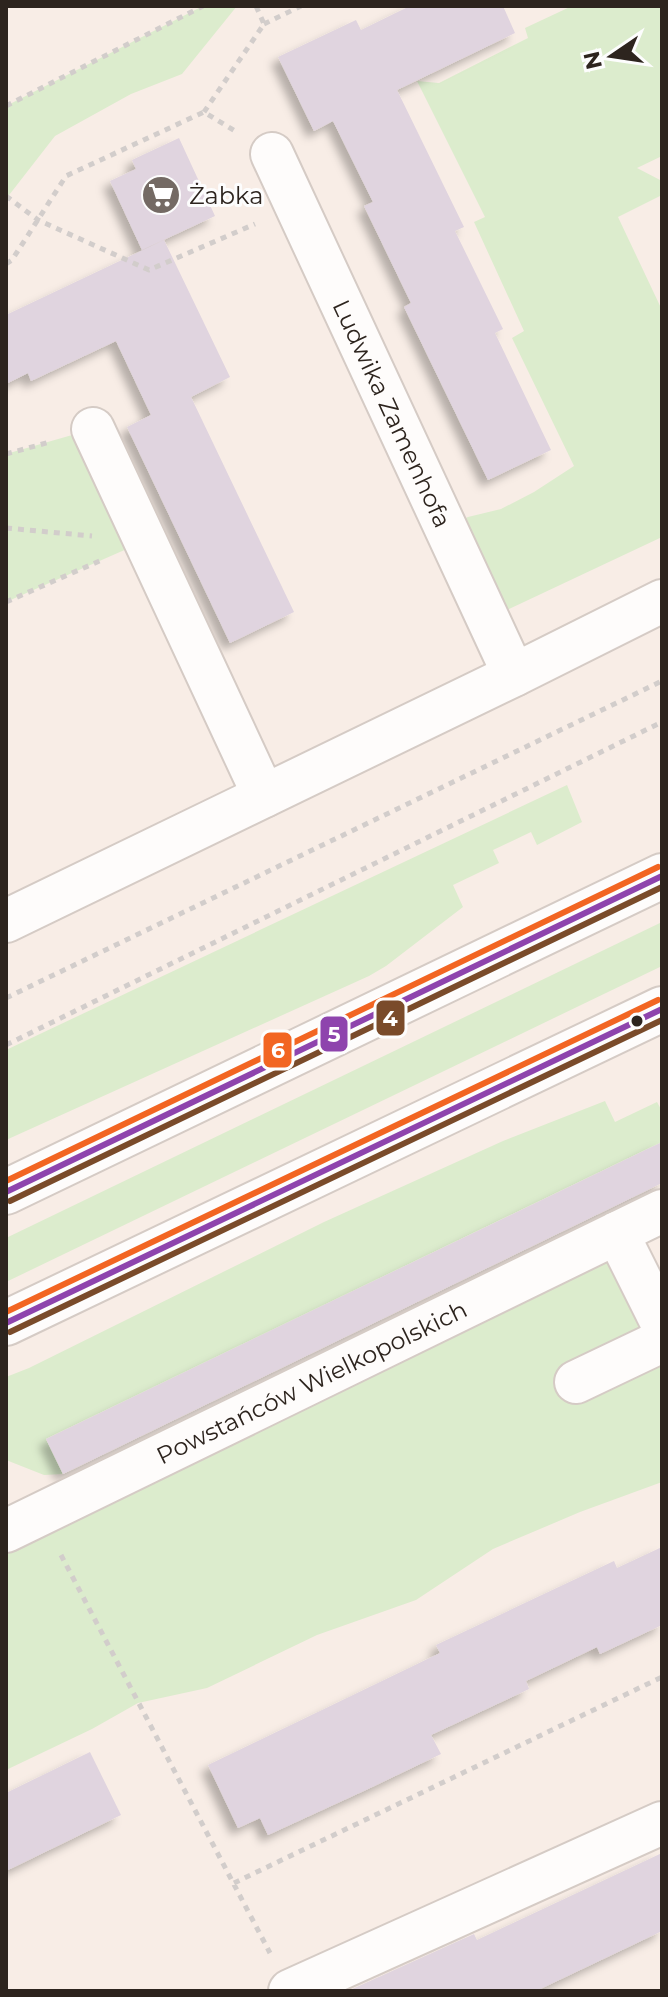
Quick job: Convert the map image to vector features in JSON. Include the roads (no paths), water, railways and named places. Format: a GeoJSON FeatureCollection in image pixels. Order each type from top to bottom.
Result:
{"type":"FeatureCollection","features":[{"type":"Feature","properties":{"kind":"main road"},"geometry":{"type":"LineString","coordinates":[[6,1192],[662,876]]}},
{"type":"Feature","properties":{"kind":"main road"},"geometry":{"type":"LineString","coordinates":[[6,1323],[662,1009]]}},
{"type":"Feature","properties":{"kind":"street","name":"Ludwika Zamenhofa"},"geometry":{"type":"LineString","coordinates":[[272,154],[514,675]]}},
{"type":"Feature","properties":{"kind":"street"},"geometry":{"type":"LineString","coordinates":[[93,429],[264,796]]}},
{"type":"Feature","properties":{"kind":"street"},"geometry":{"type":"LineString","coordinates":[[6,921],[662,601]]}},
{"type":"Feature","properties":{"kind":"street","name":"Powstańców Wielkopolskich"},"geometry":{"type":"LineString","coordinates":[[23,1523],[662,1211]]}},
{"type":"Feature","properties":{"kind":"street"},"geometry":{"type":"LineString","coordinates":[[617,1233],[662,1323]]}},
{"type":"Feature","properties":{"kind":"street"},"geometry":{"type":"LineString","coordinates":[[576,1382],[662,1341]]}},
{"type":"Feature","properties":{"kind":"street"},"geometry":{"type":"LineString","coordinates":[[290,1991],[662,1823]]}},
{"type":"Feature","properties":{"kind":"place","name":"Żabka"},"geometry":{"type":"Point","coordinates":[161,195]}}]}
